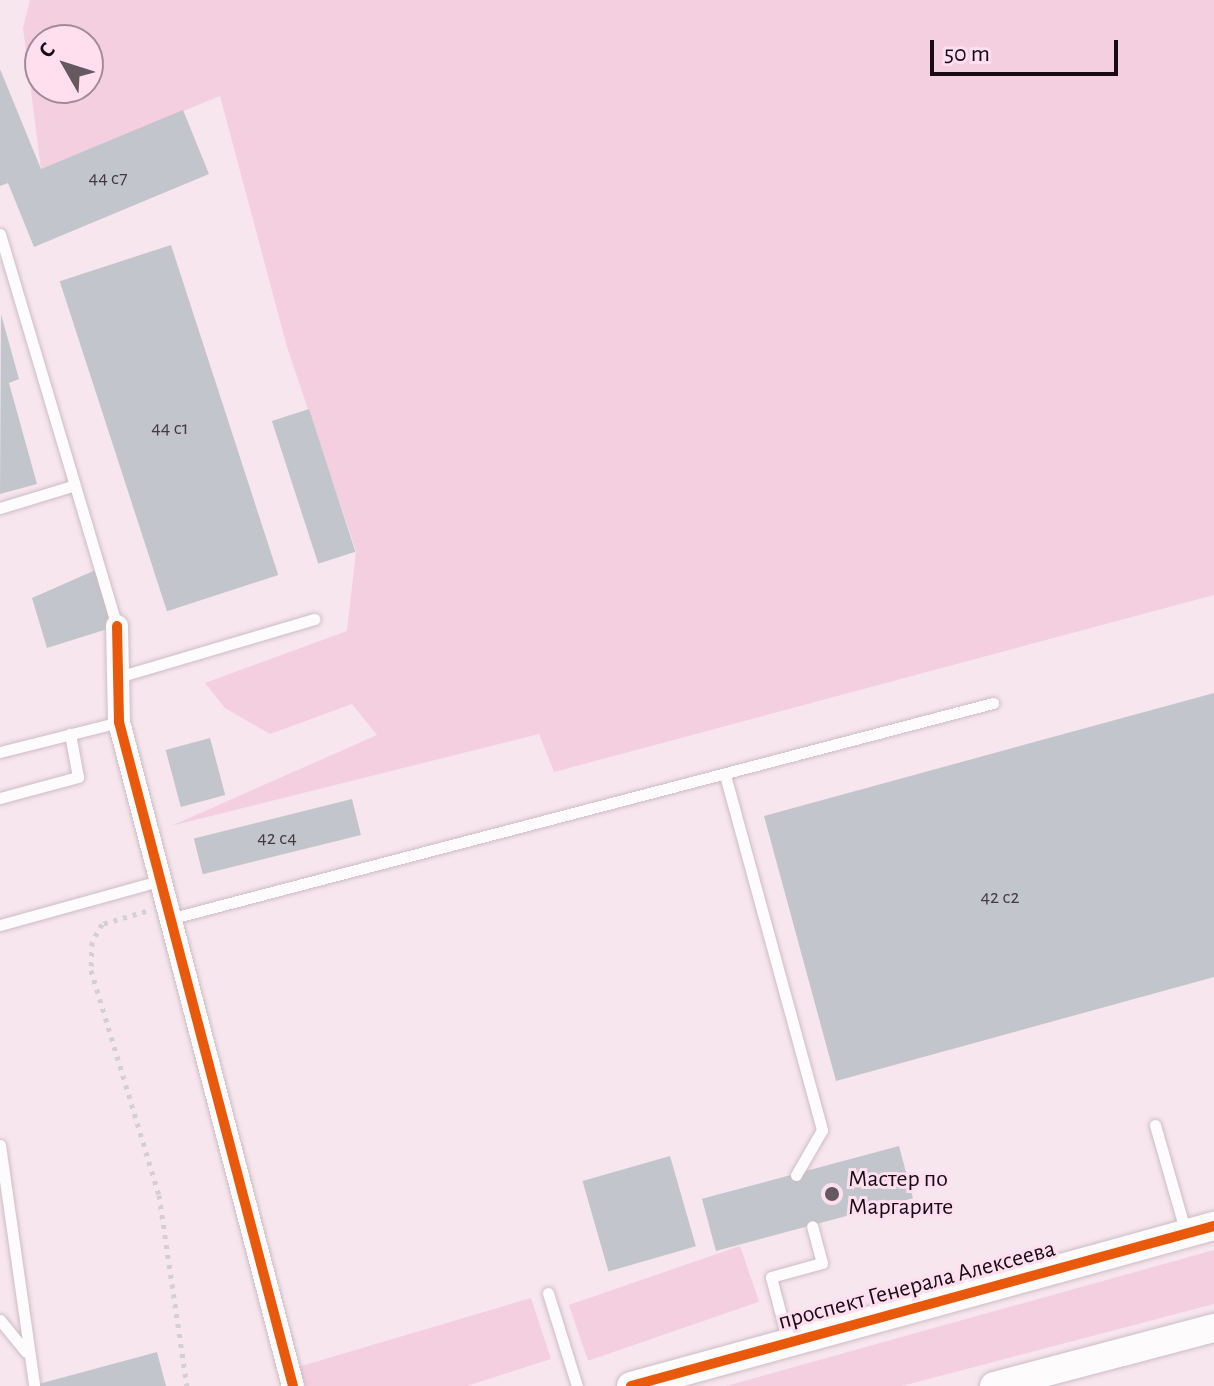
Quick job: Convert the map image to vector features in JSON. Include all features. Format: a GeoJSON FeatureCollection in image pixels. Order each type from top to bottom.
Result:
{"type":"FeatureCollection","features":[{"type":"Feature","properties":{"kind":"street"},"geometry":{"type":"LineString","coordinates":[[117,626],[114,678],[119,722],[293,1386]]}},
{"type":"Feature","properties":{"kind":"street","name":"проспект Генерала Алексеева"},"geometry":{"type":"LineString","coordinates":[[631,1386],[1214,1226]]}},
{"type":"Feature","properties":{"kind":"street"},"geometry":{"type":"LineString","coordinates":[[994,1386],[1214,1328]]}},
{"type":"Feature","properties":{"kind":"street"},"geometry":{"type":"LineString","coordinates":[[706,1386],[720,1362]]}},
{"type":"Feature","properties":{"kind":"lane"},"geometry":{"type":"LineString","coordinates":[[0,234],[117,626]]}},
{"type":"Feature","properties":{"kind":"lane"},"geometry":{"type":"LineString","coordinates":[[0,508],[75,485]]}},
{"type":"Feature","properties":{"kind":"lane"},"geometry":{"type":"LineString","coordinates":[[114,678],[314,619]]}},
{"type":"Feature","properties":{"kind":"lane"},"geometry":{"type":"LineString","coordinates":[[167,912],[725,775],[993,703]]}},
{"type":"Feature","properties":{"kind":"lane"},"geometry":{"type":"LineString","coordinates":[[0,752],[119,722]]}},
{"type":"Feature","properties":{"kind":"lane"},"geometry":{"type":"LineString","coordinates":[[0,798],[78,777],[70,734]]}},
{"type":"Feature","properties":{"kind":"lane"},"geometry":{"type":"LineString","coordinates":[[725,775],[822,1130],[796,1175]]}},
{"type":"Feature","properties":{"kind":"lane"},"geometry":{"type":"LineString","coordinates":[[0,925],[159,881]]}},
{"type":"Feature","properties":{"kind":"lane"},"geometry":{"type":"LineString","coordinates":[[1155,1125],[1186,1233]]}},
{"type":"Feature","properties":{"kind":"lane"},"geometry":{"type":"LineString","coordinates":[[0,1145],[16,1226],[26,1352],[34,1385]]}},
{"type":"Feature","properties":{"kind":"lane"},"geometry":{"type":"LineString","coordinates":[[788,1342],[771,1277],[822,1263],[812,1226]]}},
{"type":"Feature","properties":{"kind":"lane"},"geometry":{"type":"LineString","coordinates":[[548,1293],[577,1386]]}},
{"type":"Feature","properties":{"kind":"lane"},"geometry":{"type":"LineString","coordinates":[[0,1320],[26,1352]]}},
{"type":"Feature","properties":{"kind":"path"},"geometry":{"type":"LineString","coordinates":[[167,912],[102,924],[92,942],[91,970],[159,1195],[187,1386]]}},
{"type":"Feature","properties":{"kind":"shaded area"},"geometry":{"type":"Polygon","coordinates":[[[30,0],[1214,0],[1214,595],[554,772],[539,734],[171,826],[377,735],[352,704],[270,734],[225,708],[205,683],[347,631],[356,551],[287,347],[220,96],[41,169],[33,104],[104,104],[104,24],[24,24],[30,0]]]}},
{"type":"Feature","properties":{"kind":"shaded area"},"geometry":{"type":"Polygon","coordinates":[[[740,1246],[759,1302],[588,1361],[569,1305],[740,1246]]]}},
{"type":"Feature","properties":{"kind":"shaded area"},"geometry":{"type":"Polygon","coordinates":[[[1214,1250],[1214,1304],[902,1386],[726,1386],[1214,1250]]]}},
{"type":"Feature","properties":{"kind":"shaded area"},"geometry":{"type":"Polygon","coordinates":[[[531,1298],[551,1359],[467,1386],[305,1386],[298,1367],[531,1298]]]}},
{"type":"Feature","properties":{"kind":"building"},"geometry":{"type":"Polygon","coordinates":[[[0,69],[41,169],[183,110],[209,174],[34,247],[8,183],[0,186],[0,69]]]}},
{"type":"Feature","properties":{"kind":"building"},"geometry":{"type":"Polygon","coordinates":[[[171,245],[278,575],[167,611],[60,281],[171,245]]]}},
{"type":"Feature","properties":{"kind":"building"},"geometry":{"type":"Polygon","coordinates":[[[1,314],[19,379],[9,383],[37,484],[0,494],[1,314]]]}},
{"type":"Feature","properties":{"kind":"building"},"geometry":{"type":"Polygon","coordinates":[[[309,409],[355,552],[318,564],[272,421],[309,409]]]}},
{"type":"Feature","properties":{"kind":"building"},"geometry":{"type":"Polygon","coordinates":[[[100,568],[117,626],[47,648],[32,598],[100,568]]]}},
{"type":"Feature","properties":{"kind":"building"},"geometry":{"type":"Polygon","coordinates":[[[1214,693],[1214,977],[836,1081],[764,816],[1214,693]]]}},
{"type":"Feature","properties":{"kind":"building"},"geometry":{"type":"Polygon","coordinates":[[[210,738],[225,795],[181,807],[166,750],[210,738]]]}},
{"type":"Feature","properties":{"kind":"building"},"geometry":{"type":"Polygon","coordinates":[[[352,799],[361,835],[203,874],[194,838],[352,799]]]}},
{"type":"Feature","properties":{"kind":"building"},"geometry":{"type":"Polygon","coordinates":[[[899,1146],[913,1198],[716,1251],[702,1199],[899,1146]]]}},
{"type":"Feature","properties":{"kind":"building"},"geometry":{"type":"Polygon","coordinates":[[[670,1156],[696,1246],[608,1271],[583,1181],[670,1156]]]}},
{"type":"Feature","properties":{"kind":"building"},"geometry":{"type":"Polygon","coordinates":[[[157,1352],[166,1386],[35,1386],[35,1385],[157,1352]]]}},
{"type":"Feature","properties":{"kind":"cycle path"},"geometry":{"type":"LineString","coordinates":[[117,626],[119,722],[293,1386]]}},
{"type":"Feature","properties":{"kind":"cycle path"},"geometry":{"type":"LineString","coordinates":[[631,1386],[1214,1226]]}},
{"type":"Feature","properties":{"kind":"place","name":"Мастер по Маргарите"},"geometry":{"type":"Point","coordinates":[832,1194]}}]}
